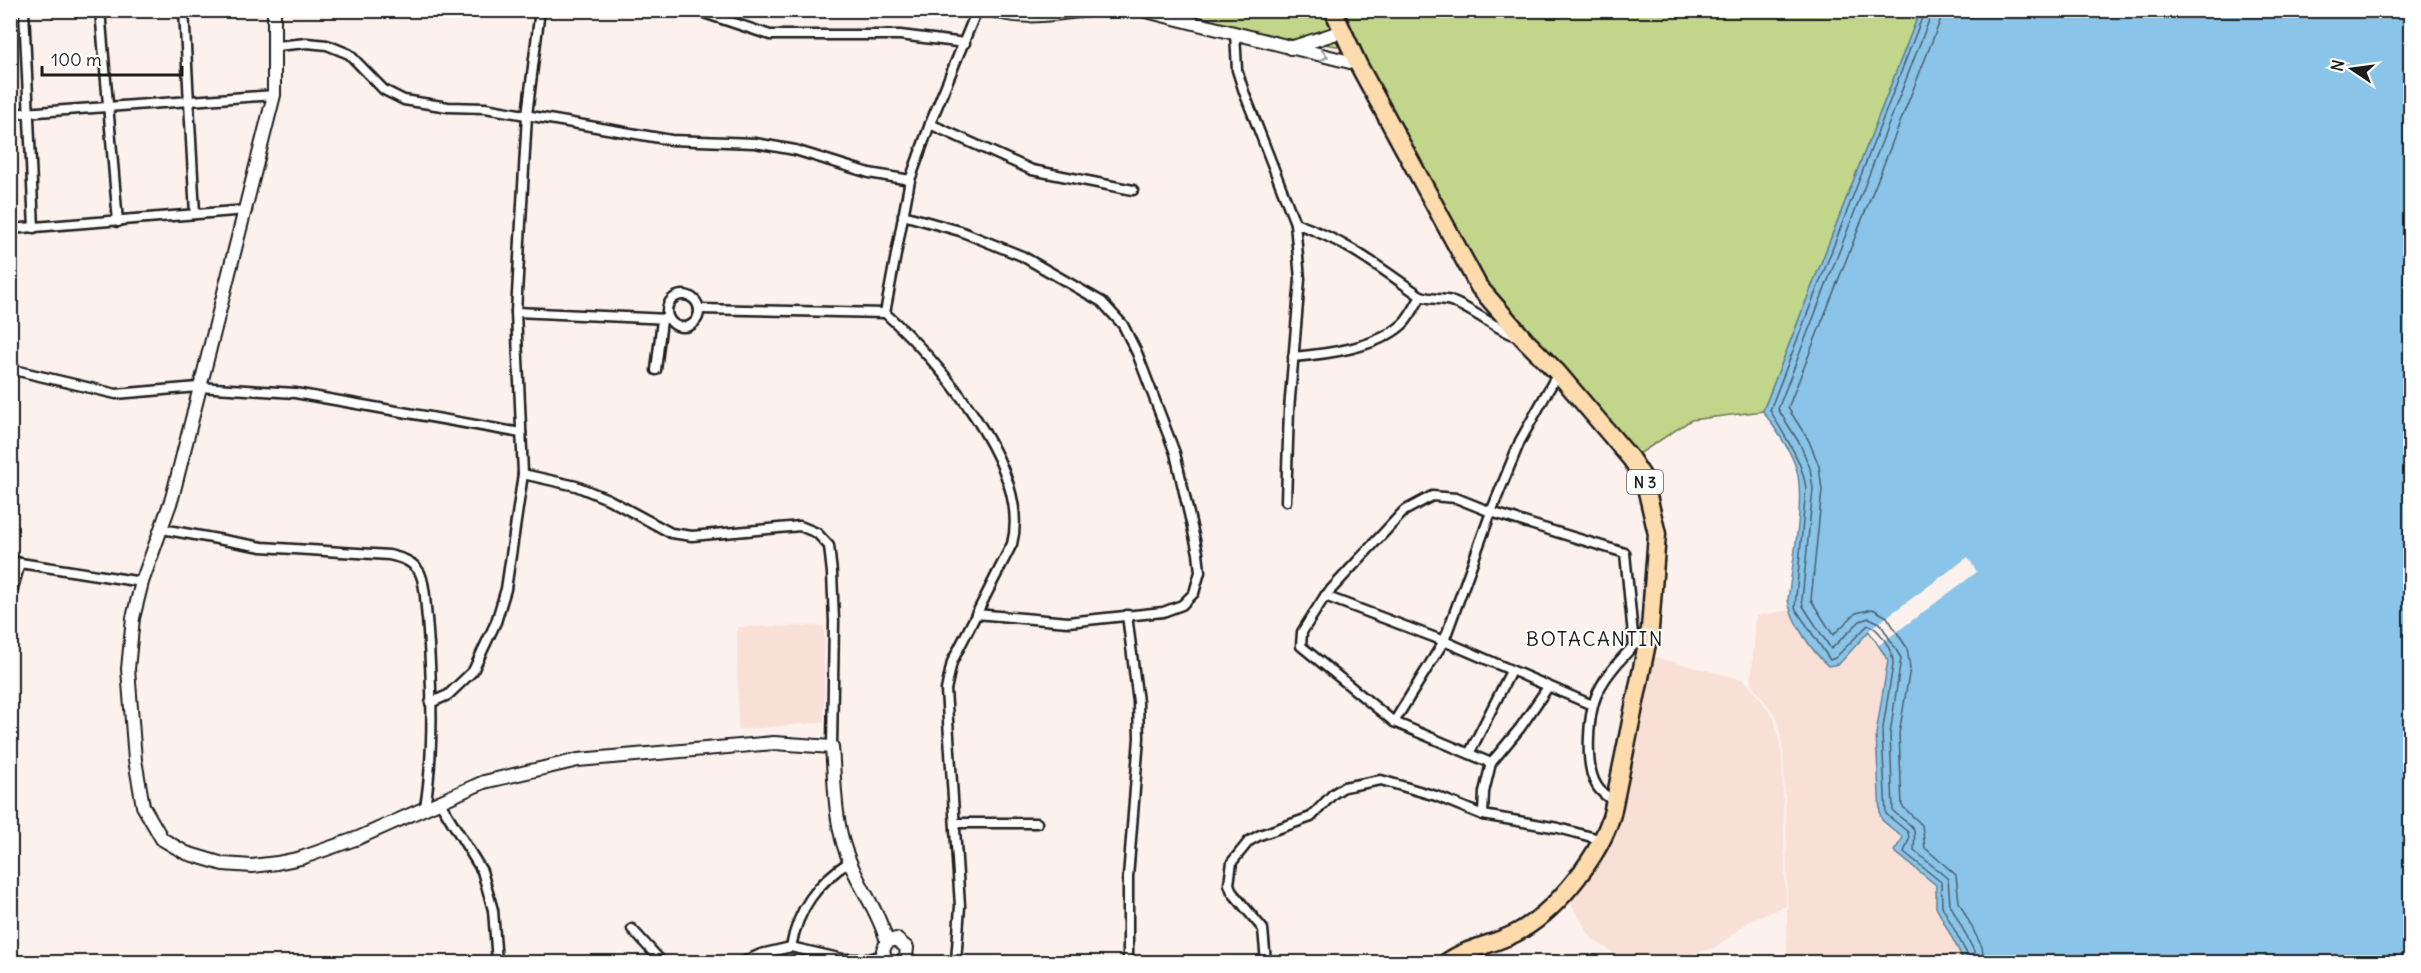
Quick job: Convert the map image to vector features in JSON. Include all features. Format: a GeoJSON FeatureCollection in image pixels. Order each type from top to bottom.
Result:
{"type":"FeatureCollection","features":[{"type":"Feature","properties":{"kind":"highway","name":"N 3"},"geometry":{"type":"LineString","coordinates":[[1333,10],[1358,64],[1479,287],[1525,340],[1558,373],[1631,459],[1644,479],[1657,534],[1650,629],[1614,802],[1603,840],[1560,897],[1523,929],[1447,963]]}},
{"type":"Feature","properties":{"kind":"street"},"geometry":{"type":"LineString","coordinates":[[24,10],[34,228]]}},
{"type":"Feature","properties":{"kind":"street"},"geometry":{"type":"LineString","coordinates":[[100,10],[118,222]]}},
{"type":"Feature","properties":{"kind":"street"},"geometry":{"type":"LineString","coordinates":[[184,10],[195,214]]}},
{"type":"Feature","properties":{"kind":"street"},"geometry":{"type":"LineString","coordinates":[[274,10],[276,46],[274,95],[247,210],[162,529],[142,582],[133,618],[129,648],[130,712],[139,790],[152,825],[162,839],[203,859],[242,865],[269,864],[301,858],[328,849],[484,782],[578,760],[774,743],[832,747]]}},
{"type":"Feature","properties":{"kind":"street"},"geometry":{"type":"LineString","coordinates":[[430,704],[448,695],[473,671],[492,631],[506,589],[523,474],[516,312],[527,115],[540,10]]}},
{"type":"Feature","properties":{"kind":"street"},"geometry":{"type":"LineString","coordinates":[[695,10],[770,35],[900,35],[965,43]]}},
{"type":"Feature","properties":{"kind":"street"},"geometry":{"type":"LineString","coordinates":[[885,313],[910,180],[930,124],[977,10]]}},
{"type":"Feature","properties":{"kind":"street"},"geometry":{"type":"LineString","coordinates":[[992,10],[1007,16],[1028,17],[1089,10]]}},
{"type":"Feature","properties":{"kind":"street"},"geometry":{"type":"LineString","coordinates":[[1142,10],[1289,49],[1358,64]]}},
{"type":"Feature","properties":{"kind":"street"},"geometry":{"type":"LineString","coordinates":[[1289,49],[1343,31]]}},
{"type":"Feature","properties":{"kind":"street"},"geometry":{"type":"LineString","coordinates":[[1235,33],[1237,70],[1295,223],[1300,279],[1293,357],[1286,501]]}},
{"type":"Feature","properties":{"kind":"street"},"geometry":{"type":"LineString","coordinates":[[276,46],[307,43],[327,45],[349,54],[384,90],[404,100],[527,115],[671,140],[755,143],[795,150],[869,173],[910,180]]}},
{"type":"Feature","properties":{"kind":"street"},"geometry":{"type":"LineString","coordinates":[[10,114],[274,95]]}},
{"type":"Feature","properties":{"kind":"street"},"geometry":{"type":"LineString","coordinates":[[930,124],[1032,170],[1133,190]]}},
{"type":"Feature","properties":{"kind":"street"},"geometry":{"type":"LineString","coordinates":[[10,229],[247,210]]}},
{"type":"Feature","properties":{"kind":"street"},"geometry":{"type":"LineString","coordinates":[[903,215],[960,231],[1022,256],[1102,302],[1123,325],[1137,353],[1175,453],[1200,573],[1194,593],[1182,605],[1163,612],[1068,622],[976,614]]}},
{"type":"Feature","properties":{"kind":"street"},"geometry":{"type":"LineString","coordinates":[[1295,223],[1326,234],[1360,252],[1421,296],[1452,302],[1493,327],[1525,340]]}},
{"type":"Feature","properties":{"kind":"street"},"geometry":{"type":"LineString","coordinates":[[1293,357],[1338,352],[1381,337],[1403,324],[1421,296]]}},
{"type":"Feature","properties":{"kind":"street"},"geometry":{"type":"LineString","coordinates":[[516,312],[666,319],[681,327],[691,325],[697,318],[699,309],[690,297],[676,297],[669,304],[666,319],[656,370]]}},
{"type":"Feature","properties":{"kind":"street"},"geometry":{"type":"LineString","coordinates":[[699,309],[885,313],[934,361],[976,418],[992,446],[1007,484],[1015,518],[1012,544],[976,614],[947,678],[960,906],[956,963]]}},
{"type":"Feature","properties":{"kind":"street"},"geometry":{"type":"LineString","coordinates":[[10,369],[116,394],[198,387],[295,393],[521,433]]}},
{"type":"Feature","properties":{"kind":"street"},"geometry":{"type":"LineString","coordinates":[[1394,722],[1444,640],[1520,441],[1558,373]]}},
{"type":"Feature","properties":{"kind":"street"},"geometry":{"type":"LineString","coordinates":[[523,474],[576,486],[608,499],[671,533],[692,536],[800,526],[818,533],[829,546],[834,621],[832,747],[840,829],[849,862],[875,907],[887,942],[886,959],[843,959],[791,947],[761,954],[743,963]]}},
{"type":"Feature","properties":{"kind":"street"},"geometry":{"type":"LineString","coordinates":[[1491,763],[1470,752],[1394,722],[1300,646],[1302,632],[1325,597],[1404,512],[1432,496],[1456,498],[1491,512],[1625,553],[1634,645]]}},
{"type":"Feature","properties":{"kind":"street"},"geometry":{"type":"LineString","coordinates":[[162,529],[261,547],[375,554],[408,560],[420,574],[424,588],[430,704],[430,772],[425,807]]}},
{"type":"Feature","properties":{"kind":"street"},"geometry":{"type":"LineString","coordinates":[[10,560],[142,582]]}},
{"type":"Feature","properties":{"kind":"street"},"geometry":{"type":"LineString","coordinates":[[10,599],[20,563]]}},
{"type":"Feature","properties":{"kind":"street"},"geometry":{"type":"LineString","coordinates":[[1325,597],[1444,640],[1592,705]]}},
{"type":"Feature","properties":{"kind":"street"},"geometry":{"type":"LineString","coordinates":[[1127,615],[1138,702],[1139,738],[1128,877],[1128,963]]}},
{"type":"Feature","properties":{"kind":"street"},"geometry":{"type":"LineString","coordinates":[[1614,802],[1598,788],[1593,775],[1590,734],[1592,705],[1598,690],[1650,629]]}},
{"type":"Feature","properties":{"kind":"street"},"geometry":{"type":"LineString","coordinates":[[1470,752],[1511,670]]}},
{"type":"Feature","properties":{"kind":"street"},"geometry":{"type":"LineString","coordinates":[[1483,815],[1491,763],[1520,728],[1548,687]]}},
{"type":"Feature","properties":{"kind":"street"},"geometry":{"type":"LineString","coordinates":[[1266,963],[1263,929],[1238,900],[1229,884],[1232,862],[1249,841],[1260,834],[1311,817],[1333,794],[1344,787],[1381,780],[1483,815],[1558,828],[1603,840]]}},
{"type":"Feature","properties":{"kind":"street"},"geometry":{"type":"LineString","coordinates":[[439,801],[482,872],[492,910],[497,963]]}},
{"type":"Feature","properties":{"kind":"street"},"geometry":{"type":"LineString","coordinates":[[957,823],[1037,823]]}},
{"type":"Feature","properties":{"kind":"street"},"geometry":{"type":"LineString","coordinates":[[791,947],[797,921],[806,903],[827,879],[849,862]]}},
{"type":"Feature","properties":{"kind":"street"},"geometry":{"type":"LineString","coordinates":[[632,929],[662,963]]}},
{"type":"Feature","properties":{"kind":"street"},"geometry":{"type":"LineString","coordinates":[[887,942],[896,939],[904,944],[907,961]]}},
{"type":"Feature","properties":{"kind":"shaded area"},"geometry":{"type":"Polygon","coordinates":[[[1790,610],[1820,659],[1839,664],[1869,630],[1886,656],[1888,665],[1876,734],[1880,814],[1882,820],[1903,835],[1894,851],[1936,885],[1936,907],[1962,957],[1958,962],[1787,962],[1787,855],[1783,750],[1776,716],[1751,683],[1756,616],[1790,610]]]}},
{"type":"Feature","properties":{"kind":"shaded area"},"geometry":{"type":"Polygon","coordinates":[[[824,626],[824,722],[738,730],[737,627],[824,626]]]}},
{"type":"Feature","properties":{"kind":"shaded area"},"geometry":{"type":"Polygon","coordinates":[[[1650,656],[1745,680],[1774,717],[1782,756],[1786,906],[1750,921],[1714,948],[1661,962],[1628,962],[1592,939],[1565,894],[1613,831],[1650,656]]]}},
{"type":"Feature","properties":{"kind":"green space"},"geometry":{"type":"Polygon","coordinates":[[[1159,11],[1920,11],[1763,411],[1691,420],[1633,458],[1478,283],[1350,48],[1238,31],[1159,11]]]}},
{"type":"Feature","properties":{"kind":"water"},"geometry":{"type":"Polygon","coordinates":[[[1920,11],[2410,11],[2410,962],[1958,962],[1962,957],[1936,907],[1936,885],[1894,851],[1903,838],[1882,820],[1880,814],[1876,734],[1888,660],[1869,631],[1839,664],[1828,666],[1809,644],[1793,617],[1788,600],[1799,516],[1799,484],[1797,471],[1787,447],[1763,411],[1920,11]]]}},
{"type":"Feature","properties":{"kind":"pier"},"geometry":{"type":"Polygon","coordinates":[[[1968,557],[1977,572],[1879,645],[1869,630],[1968,557]]]}},
{"type":"Feature","properties":{"kind":"district","name":"BOTACANTIN"},"geometry":{"type":"Point","coordinates":[1595,638]}}]}
